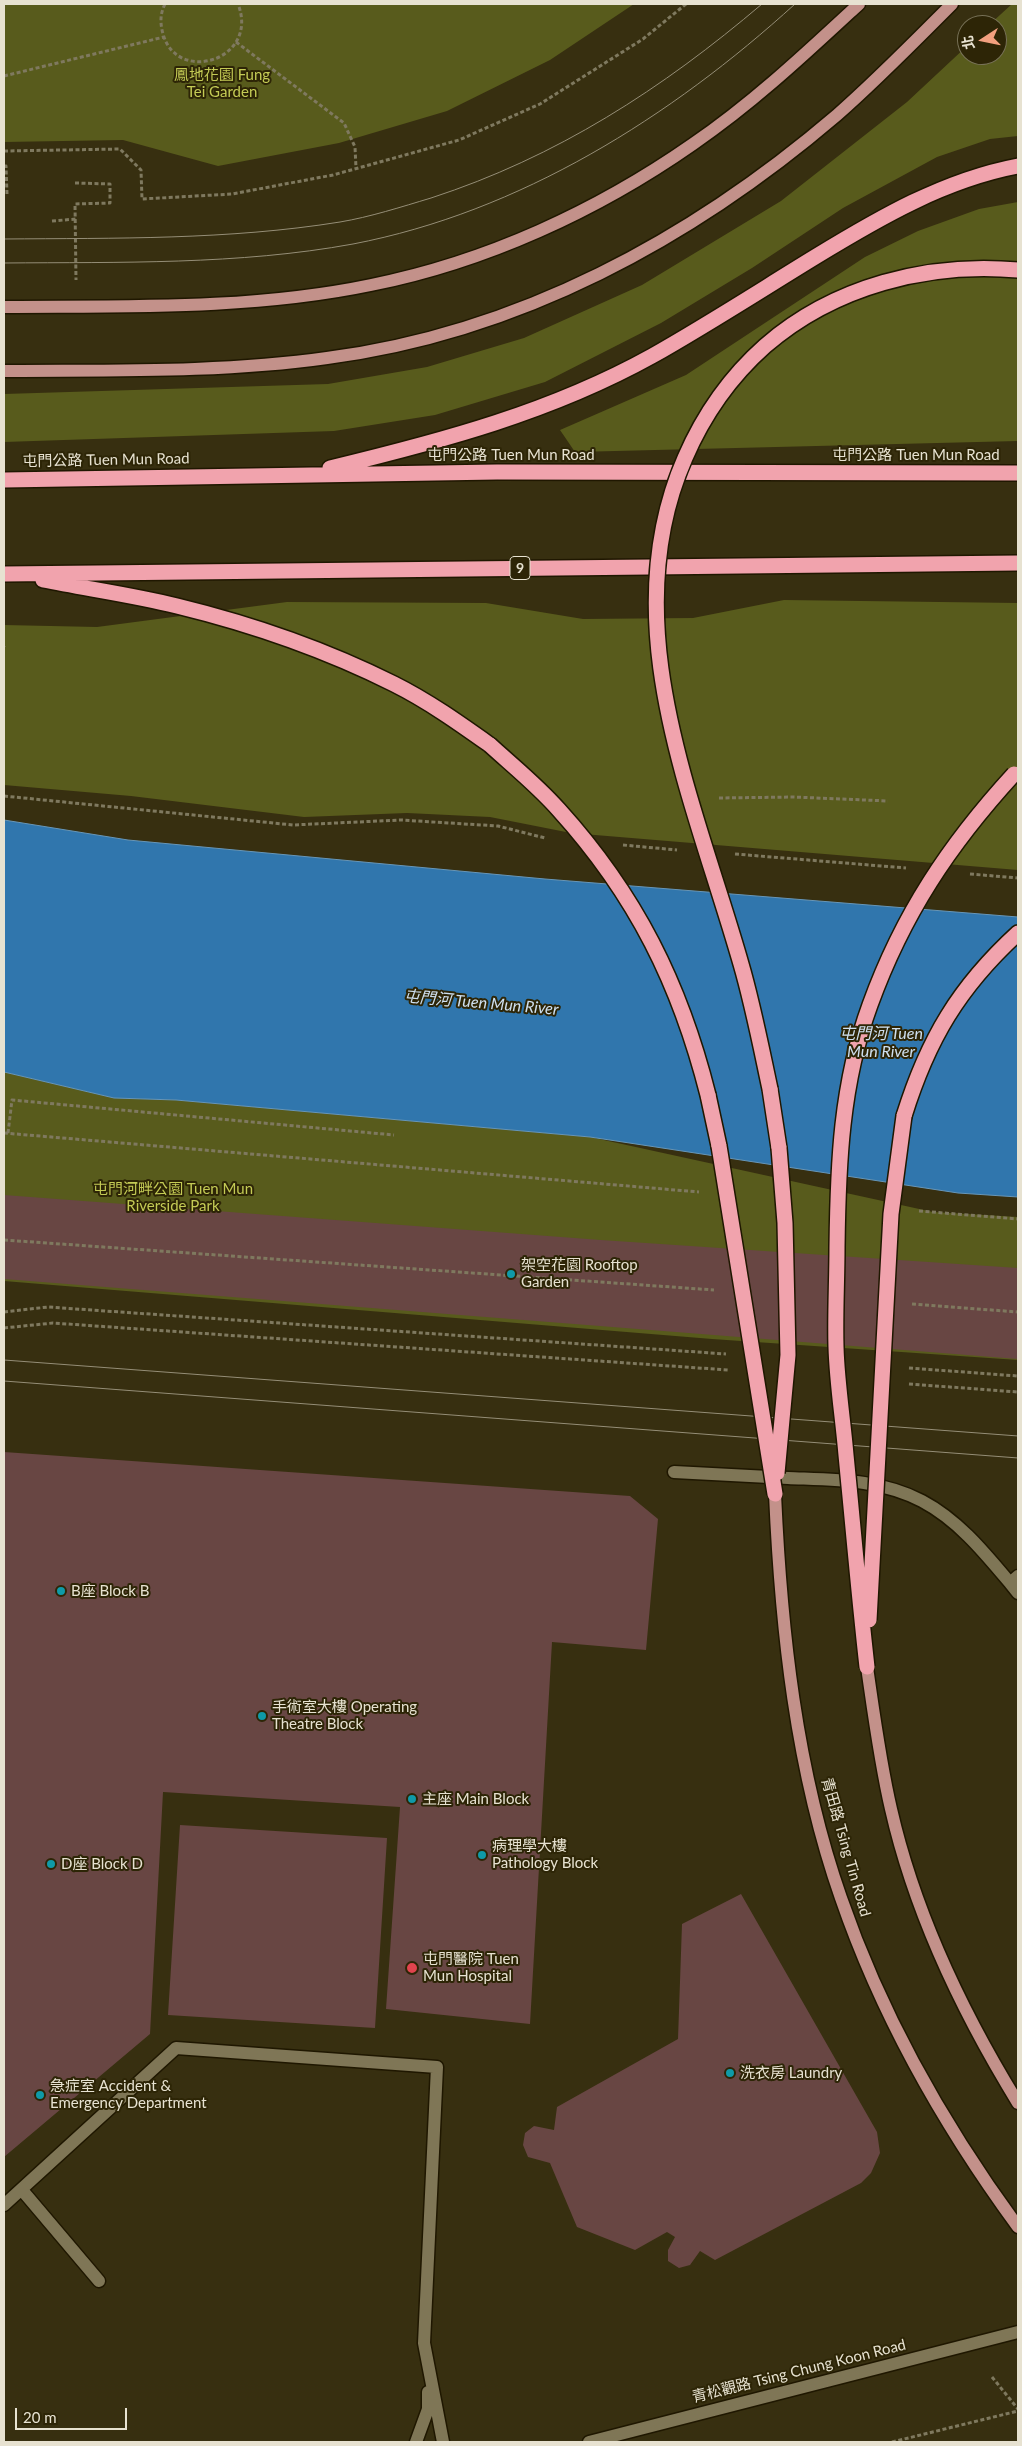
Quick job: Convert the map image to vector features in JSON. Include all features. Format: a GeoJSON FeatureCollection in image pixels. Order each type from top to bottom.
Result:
{"type":"FeatureCollection","features":[{"type":"Feature","properties":{"kind":"highway"},"geometry":{"type":"LineString","coordinates":[[305,474],[457,436],[504,421],[566,397],[651,356],[872,222],[956,184],[1018,166]]}},
{"type":"Feature","properties":{"kind":"highway"},"geometry":{"type":"LineString","coordinates":[[775,1494],[788,1355],[786,1223],[778,1148],[770,1089],[754,1013],[682,767],[668,710],[658,652],[655,613],[656,572],[662,527],[675,481],[694,438],[715,400],[744,365],[779,334],[844,296],[890,281],[936,271],[961,268],[1018,270]]}},
{"type":"Feature","properties":{"kind":"highway","name":"屯門公路 Tuen Mun Road"},"geometry":{"type":"LineString","coordinates":[[4,480],[497,472],[1018,473]]}},
{"type":"Feature","properties":{"kind":"highway","name":"9"},"geometry":{"type":"LineString","coordinates":[[8,574],[1018,562]]}},
{"type":"Feature","properties":{"kind":"highway"},"geometry":{"type":"LineString","coordinates":[[8,574],[177,606],[269,633],[344,661],[396,684],[447,715],[490,745],[558,808],[596,854],[640,919],[662,960],[682,1006],[697,1050],[719,1146],[775,1494]]}},
{"type":"Feature","properties":{"kind":"highway"},"geometry":{"type":"LineString","coordinates":[[867,1667],[836,1349],[838,1170],[843,1116],[854,1061],[869,1006],[892,950],[920,896],[948,852],[977,815],[1016,772]]}},
{"type":"Feature","properties":{"kind":"highway"},"geometry":{"type":"LineString","coordinates":[[867,1667],[890,1214],[904,1116],[923,1062],[942,1024],[985,967],[1018,933]]}},
{"type":"Feature","properties":{"kind":"main road"},"geometry":{"type":"LineString","coordinates":[[4,307],[138,306],[296,296],[380,283],[436,269],[501,247],[555,224],[610,195],[694,144],[775,80],[859,4]]}},
{"type":"Feature","properties":{"kind":"main road"},"geometry":{"type":"LineString","coordinates":[[4,371],[200,368],[266,365],[329,358],[426,339],[495,318],[553,297],[612,270],[666,238],[785,157],[838,114],[952,4]]}},
{"type":"Feature","properties":{"kind":"main road","name":"青田路 Tsing Tin Road"},"geometry":{"type":"LineString","coordinates":[[775,1494],[786,1642],[799,1729],[818,1819],[840,1897],[868,1969],[907,2052],[948,2124],[1018,2227]]}},
{"type":"Feature","properties":{"kind":"main road"},"geometry":{"type":"LineString","coordinates":[[867,1667],[876,1734],[891,1810],[910,1876],[934,1942],[966,2011],[1018,2103]]}},
{"type":"Feature","properties":{"kind":"street"},"geometry":{"type":"LineString","coordinates":[[674,1472],[856,1481],[890,1488],[922,1501],[951,1520],[1015,1584]]}},
{"type":"Feature","properties":{"kind":"street"},"geometry":{"type":"LineString","coordinates":[[4,2205],[176,2048],[438,2067],[424,2343],[443,2442]]}},
{"type":"Feature","properties":{"kind":"street"},"geometry":{"type":"LineString","coordinates":[[22,2190],[99,2281]]}},
{"type":"Feature","properties":{"kind":"street","name":"青松觀路 Tsing Chung Koon Road"},"geometry":{"type":"LineString","coordinates":[[589,2442],[1018,2332]]}},
{"type":"Feature","properties":{"kind":"street"},"geometry":{"type":"LineString","coordinates":[[416,2442],[428,2409],[426,2354]]}},
{"type":"Feature","properties":{"kind":"path"},"geometry":{"type":"LineString","coordinates":[[165,4],[161,12],[161,25],[164,37],[178,54],[198,62],[220,57],[236,42],[241,30],[242,18],[238,4]]}},
{"type":"Feature","properties":{"kind":"path"},"geometry":{"type":"LineString","coordinates":[[4,151],[120,149],[141,170],[142,199],[232,194],[356,169],[459,140],[540,104],[643,39],[686,4]]}},
{"type":"Feature","properties":{"kind":"path"},"geometry":{"type":"LineString","coordinates":[[4,76],[164,37]]}},
{"type":"Feature","properties":{"kind":"path"},"geometry":{"type":"LineString","coordinates":[[236,42],[344,123],[355,147],[356,169]]}},
{"type":"Feature","properties":{"kind":"path"},"geometry":{"type":"LineString","coordinates":[[4,166],[6,166],[7,194],[4,194]]}},
{"type":"Feature","properties":{"kind":"path"},"geometry":{"type":"LineString","coordinates":[[68,282],[76,282],[75,204],[110,203],[110,184],[75,183]]}},
{"type":"Feature","properties":{"kind":"path"},"geometry":{"type":"LineString","coordinates":[[52,220],[76,219]]}},
{"type":"Feature","properties":{"kind":"path"},"geometry":{"type":"LineString","coordinates":[[4,796],[293,825],[401,820],[498,826],[553,840]]}},
{"type":"Feature","properties":{"kind":"path"},"geometry":{"type":"LineString","coordinates":[[715,799],[794,797],[888,801]]}},
{"type":"Feature","properties":{"kind":"path"},"geometry":{"type":"LineString","coordinates":[[620,845],[678,850]]}},
{"type":"Feature","properties":{"kind":"path"},"geometry":{"type":"LineString","coordinates":[[727,854],[912,868]]}},
{"type":"Feature","properties":{"kind":"path"},"geometry":{"type":"LineString","coordinates":[[960,873],[1018,878]]}},
{"type":"Feature","properties":{"kind":"path"},"geometry":{"type":"LineString","coordinates":[[394,1135],[12,1100],[6,1133],[702,1192]]}},
{"type":"Feature","properties":{"kind":"path"},"geometry":{"type":"LineString","coordinates":[[910,1210],[1018,1219]]}},
{"type":"Feature","properties":{"kind":"path"},"geometry":{"type":"LineString","coordinates":[[4,1240],[720,1291]]}},
{"type":"Feature","properties":{"kind":"path"},"geometry":{"type":"LineString","coordinates":[[909,1304],[1018,1312]]}},
{"type":"Feature","properties":{"kind":"path"},"geometry":{"type":"LineString","coordinates":[[4,1312],[48,1307],[735,1355]]}},
{"type":"Feature","properties":{"kind":"path"},"geometry":{"type":"LineString","coordinates":[[4,1328],[53,1323],[731,1371]]}},
{"type":"Feature","properties":{"kind":"path"},"geometry":{"type":"LineString","coordinates":[[904,1368],[1018,1376]]}},
{"type":"Feature","properties":{"kind":"path"},"geometry":{"type":"LineString","coordinates":[[906,1384],[1018,1392]]}},
{"type":"Feature","properties":{"kind":"path"},"geometry":{"type":"LineString","coordinates":[[892,2442],[1018,2410],[992,2377]]}},
{"type":"Feature","properties":{"kind":"green space","name":"鳳地花園 Fung Tei Garden"},"geometry":{"type":"Polygon","coordinates":[[[4,4],[634,4],[550,60],[447,111],[339,143],[218,166],[123,140],[4,142],[4,4]]]}},
{"type":"Feature","properties":{"kind":"green space"},"geometry":{"type":"Polygon","coordinates":[[[1012,4],[1018,4],[1018,136],[990,139],[937,157],[843,208],[752,268],[661,323],[545,382],[435,415],[334,431],[4,442],[4,394],[328,384],[427,367],[524,338],[642,285],[781,201],[907,102],[957,55],[957,65],[1007,65],[1007,15],[1000,15],[1012,4]]]}},
{"type":"Feature","properties":{"kind":"green space"},"geometry":{"type":"Polygon","coordinates":[[[1018,202],[1018,441],[575,452],[560,430],[686,375],[865,257],[918,231],[979,209],[1018,202]]]}},
{"type":"Feature","properties":{"kind":"green space"},"geometry":{"type":"Polygon","coordinates":[[[784,600],[1018,603],[1018,870],[571,833],[490,817],[407,813],[304,817],[131,796],[4,785],[4,625],[97,627],[287,602],[486,603],[583,619],[693,618],[784,600]]]}},
{"type":"Feature","properties":{"kind":"green space","name":"屯門河畔公園 Tuen Mun Riverside Park"},"geometry":{"type":"Polygon","coordinates":[[[4,1072],[114,1098],[176,1100],[590,1137],[933,1212],[1018,1217],[1018,1360],[712,1339],[4,1281],[4,1072]]]}},
{"type":"Feature","properties":{"kind":"water","name":"屯門河 Tuen Mun River"},"geometry":{"type":"Polygon","coordinates":[[[4,820],[128,840],[545,879],[1018,917],[1018,1197],[958,1193],[590,1137],[176,1100],[114,1098],[4,1072],[4,820]]]}},
{"type":"Feature","properties":{"kind":"building","name":"架空花園 Rooftop Garden"},"geometry":{"type":"Polygon","coordinates":[[[4,1195],[601,1240],[1018,1268],[1018,1359],[4,1279],[4,1195]]]}},
{"type":"Feature","properties":{"kind":"building","name":"主座 Main Block"},"geometry":{"type":"Polygon","coordinates":[[[4,1452],[630,1496],[658,1519],[646,1650],[552,1642],[530,2024],[386,2009],[400,1807],[163,1792],[150,2034],[4,2157],[4,1452]]]}},
{"type":"Feature","properties":{"kind":"building"},"geometry":{"type":"Polygon","coordinates":[[[180,1825],[387,1838],[375,2028],[168,2015],[180,1825]]]}},
{"type":"Feature","properties":{"kind":"building","name":"洗衣房 Laundry"},"geometry":{"type":"Polygon","coordinates":[[[741,1894],[877,2132],[880,2153],[871,2173],[861,2183],[715,2260],[700,2251],[690,2265],[679,2268],[668,2261],[668,2250],[675,2237],[667,2232],[635,2250],[577,2227],[550,2163],[528,2157],[523,2145],[525,2133],[534,2126],[554,2130],[557,2107],[678,2039],[682,1924],[741,1894]]]}},
{"type":"Feature","properties":{"kind":"tram line"},"geometry":{"type":"LineString","coordinates":[[4,239],[214,235],[298,228],[340,222],[386,212],[477,181],[565,141],[647,92],[724,35],[762,4]]}},
{"type":"Feature","properties":{"kind":"tram line"},"geometry":{"type":"LineString","coordinates":[[4,263],[179,261],[266,256],[353,244],[415,229],[475,209],[534,184],[590,154],[645,121],[697,85],[795,4]]}},
{"type":"Feature","properties":{"kind":"tram line"},"geometry":{"type":"LineString","coordinates":[[4,1360],[1018,1436]]}},
{"type":"Feature","properties":{"kind":"tram line"},"geometry":{"type":"LineString","coordinates":[[4,1381],[1018,1458]]}},
{"type":"Feature","properties":{"kind":"place","name":"架空花園 Rooftop Garden"},"geometry":{"type":"Point","coordinates":[511,1274]}},
{"type":"Feature","properties":{"kind":"place","name":"B座 Block B"},"geometry":{"type":"Point","coordinates":[61,1591]}},
{"type":"Feature","properties":{"kind":"place","name":"手術室大樓 Operating Theatre Block"},"geometry":{"type":"Point","coordinates":[262,1716]}},
{"type":"Feature","properties":{"kind":"place","name":"主座 Main Block"},"geometry":{"type":"Point","coordinates":[412,1799]}},
{"type":"Feature","properties":{"kind":"place","name":"病理學大樓 Pathology Block"},"geometry":{"type":"Point","coordinates":[482,1855]}},
{"type":"Feature","properties":{"kind":"place","name":"D座 Block D"},"geometry":{"type":"Point","coordinates":[51,1864]}},
{"type":"Feature","properties":{"kind":"place","name":"屯門醫院 Tuen Mun Hospital"},"geometry":{"type":"Point","coordinates":[412,1968]}},
{"type":"Feature","properties":{"kind":"place","name":"洗衣房 Laundry"},"geometry":{"type":"Point","coordinates":[730,2073]}},
{"type":"Feature","properties":{"kind":"place","name":"急症室 Accident & Emergency Department"},"geometry":{"type":"Point","coordinates":[40,2095]}}]}
